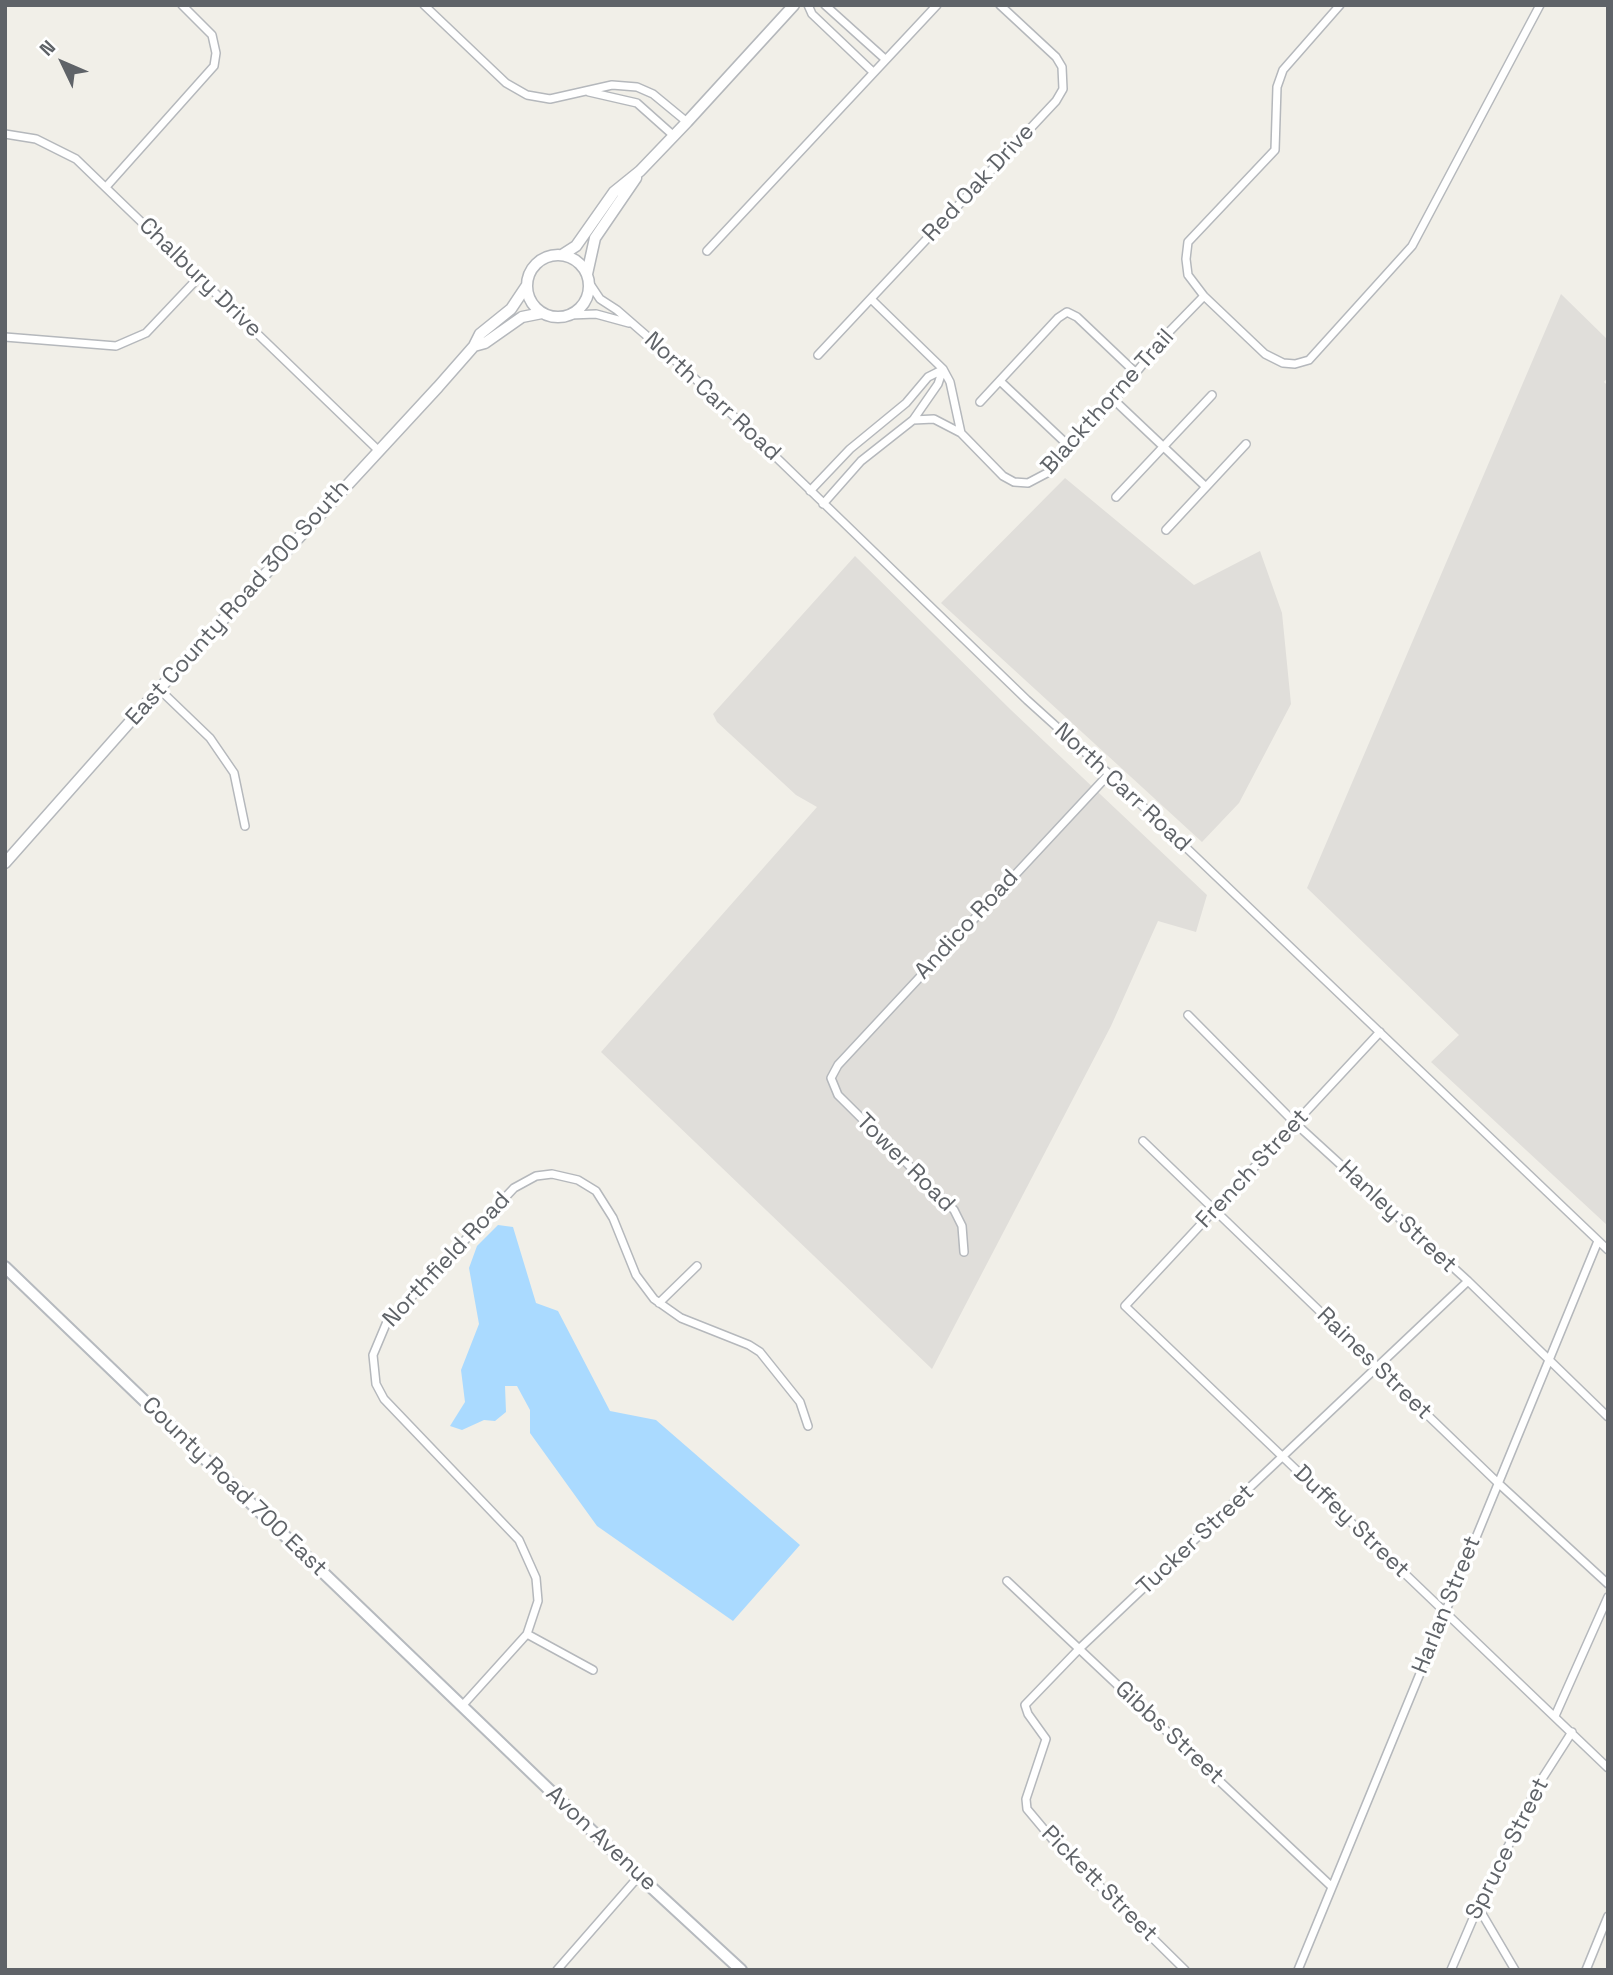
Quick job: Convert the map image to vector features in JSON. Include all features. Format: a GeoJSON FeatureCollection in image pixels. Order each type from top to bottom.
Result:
{"type":"FeatureCollection","features":[{"type":"Feature","properties":{"kind":"main road","name":"County Road 700 East"},"geometry":{"type":"LineString","coordinates":[[5,1268],[462,1706]]}},
{"type":"Feature","properties":{"kind":"main road","name":"Avon Avenue"},"geometry":{"type":"LineString","coordinates":[[462,1706],[741,1970]]}},
{"type":"Feature","properties":{"kind":"street"},"geometry":{"type":"LineString","coordinates":[[106,187],[214,66],[216,54],[212,35],[182,5]]}},
{"type":"Feature","properties":{"kind":"street"},"geometry":{"type":"LineString","coordinates":[[424,5],[515,89],[550,99],[612,85],[637,87],[667,104],[687,122]]}},
{"type":"Feature","properties":{"kind":"street"},"geometry":{"type":"LineString","coordinates":[[640,171],[595,238],[585,303],[570,315],[560,317],[542,313],[528,296],[527,285],[537,262],[562,255],[576,246],[614,192],[640,171],[674,136],[794,5]]}},
{"type":"Feature","properties":{"kind":"street"},"geometry":{"type":"LineString","coordinates":[[808,5],[812,14],[873,72]]}},
{"type":"Feature","properties":{"kind":"street"},"geometry":{"type":"LineString","coordinates":[[825,5],[885,59]]}},
{"type":"Feature","properties":{"kind":"street"},"geometry":{"type":"LineString","coordinates":[[707,251],[937,5]]}},
{"type":"Feature","properties":{"kind":"street","name":"Red Oak Drive"},"geometry":{"type":"LineString","coordinates":[[818,355],[1063,89],[1062,67],[1056,57],[1000,5]]}},
{"type":"Feature","properties":{"kind":"street"},"geometry":{"type":"LineString","coordinates":[[1340,5],[1283,70],[1277,87],[1275,150],[1188,242],[1188,275],[1204,296],[1265,354],[1283,363],[1295,364],[1309,360],[1412,246],[1541,5]]}},
{"type":"Feature","properties":{"kind":"street"},"geometry":{"type":"LineString","coordinates":[[588,92],[637,103],[674,136]]}},
{"type":"Feature","properties":{"kind":"street","name":"Chalbury Drive"},"geometry":{"type":"LineString","coordinates":[[5,134],[36,138],[75,159],[378,450]]}},
{"type":"Feature","properties":{"kind":"street"},"geometry":{"type":"LineString","coordinates":[[562,255],[577,261],[588,279]]}},
{"type":"Feature","properties":{"kind":"street"},"geometry":{"type":"LineString","coordinates":[[5,337],[116,346],[132,341],[154,326],[199,277]]}},
{"type":"Feature","properties":{"kind":"street","name":"North Carr Road"},"geometry":{"type":"LineString","coordinates":[[588,279],[600,299],[636,326],[1608,1250]]}},
{"type":"Feature","properties":{"kind":"street","name":"East County Road 300 South"},"geometry":{"type":"LineString","coordinates":[[5,863],[159,689],[474,346],[480,334],[511,309],[527,285]]}},
{"type":"Feature","properties":{"kind":"street","name":"Blackthorne Trail"},"geometry":{"type":"LineString","coordinates":[[961,433],[1003,476],[1014,482],[1028,483],[1040,479],[1071,448],[1167,334],[1204,296]]}},
{"type":"Feature","properties":{"kind":"street"},"geometry":{"type":"LineString","coordinates":[[871,299],[943,369],[950,382],[961,433]]}},
{"type":"Feature","properties":{"kind":"street"},"geometry":{"type":"LineString","coordinates":[[980,402],[1058,318],[1067,312],[1077,317],[1136,373]]}},
{"type":"Feature","properties":{"kind":"street","name":"East County Road 300 South"},"geometry":{"type":"LineString","coordinates":[[474,346],[485,344],[522,317],[542,313]]}},
{"type":"Feature","properties":{"kind":"street","name":"North Carr Road"},"geometry":{"type":"LineString","coordinates":[[570,315],[609,316],[636,326]]}},
{"type":"Feature","properties":{"kind":"street"},"geometry":{"type":"LineString","coordinates":[[823,504],[861,461],[913,420],[937,384],[943,369]]}},
{"type":"Feature","properties":{"kind":"street"},"geometry":{"type":"LineString","coordinates":[[810,491],[850,449],[906,403],[928,377],[943,369]]}},
{"type":"Feature","properties":{"kind":"street"},"geometry":{"type":"LineString","coordinates":[[1000,381],[1071,448]]}},
{"type":"Feature","properties":{"kind":"street"},"geometry":{"type":"LineString","coordinates":[[1116,497],[1212,395]]}},
{"type":"Feature","properties":{"kind":"street"},"geometry":{"type":"LineString","coordinates":[[1114,400],[1206,487]]}},
{"type":"Feature","properties":{"kind":"street"},"geometry":{"type":"LineString","coordinates":[[913,420],[933,419],[961,433]]}},
{"type":"Feature","properties":{"kind":"street"},"geometry":{"type":"LineString","coordinates":[[1166,530],[1246,444]]}},
{"type":"Feature","properties":{"kind":"street"},"geometry":{"type":"LineString","coordinates":[[159,689],[210,738],[234,773],[244,826]]}},
{"type":"Feature","properties":{"kind":"street","name":"Andico Road"},"geometry":{"type":"LineString","coordinates":[[832,1081],[838,1065],[1109,774]]}},
{"type":"Feature","properties":{"kind":"street","name":"Hanley Street"},"geometry":{"type":"LineString","coordinates":[[1188,1016],[1296,1123],[1608,1416]]}},
{"type":"Feature","properties":{"kind":"street","name":"French Street"},"geometry":{"type":"LineString","coordinates":[[1125,1306],[1380,1032]]}},
{"type":"Feature","properties":{"kind":"street","name":"Tower Road"},"geometry":{"type":"LineString","coordinates":[[832,1081],[838,1095],[954,1210],[962,1226],[964,1252]]}},
{"type":"Feature","properties":{"kind":"street","name":"Raines Street"},"geometry":{"type":"LineString","coordinates":[[1143,1141],[1497,1482],[1608,1584]]}},
{"type":"Feature","properties":{"kind":"street","name":"Northfield Road"},"geometry":{"type":"LineString","coordinates":[[462,1706],[527,1634],[535,1615],[538,1591],[527,1552],[384,1399],[374,1374],[373,1355],[377,1339],[386,1324],[520,1182],[544,1175],[567,1175],[596,1191],[613,1218],[636,1275],[659,1303],[681,1318],[760,1352],[800,1402],[808,1426]]}},
{"type":"Feature","properties":{"kind":"street","name":"Harlan Street"},"geometry":{"type":"LineString","coordinates":[[1298,1970],[1443,1611],[1598,1241]]}},
{"type":"Feature","properties":{"kind":"street"},"geometry":{"type":"LineString","coordinates":[[659,1303],[698,1266]]}},
{"type":"Feature","properties":{"kind":"street","name":"Tucker Street"},"geometry":{"type":"LineString","coordinates":[[1042,1752],[1046,1739],[1028,1714],[1025,1705],[1080,1648],[1468,1282]]}},
{"type":"Feature","properties":{"kind":"street","name":"Duffey Street"},"geometry":{"type":"LineString","coordinates":[[1125,1306],[1608,1768]]}},
{"type":"Feature","properties":{"kind":"street","name":"Gibbs Street"},"geometry":{"type":"LineString","coordinates":[[1007,1581],[1331,1886]]}},
{"type":"Feature","properties":{"kind":"street"},"geometry":{"type":"LineString","coordinates":[[1555,1716],[1608,1597]]}},
{"type":"Feature","properties":{"kind":"street"},"geometry":{"type":"LineString","coordinates":[[527,1634],[593,1670]]}},
{"type":"Feature","properties":{"kind":"street","name":"Spruce Street"},"geometry":{"type":"LineString","coordinates":[[1451,1970],[1478,1907],[1541,1782],[1572,1732]]}},
{"type":"Feature","properties":{"kind":"street","name":"Pickett Street"},"geometry":{"type":"LineString","coordinates":[[1042,1752],[1026,1799],[1027,1809],[1053,1840],[1185,1970]]}},
{"type":"Feature","properties":{"kind":"street"},"geometry":{"type":"LineString","coordinates":[[557,1970],[639,1876]]}},
{"type":"Feature","properties":{"kind":"street"},"geometry":{"type":"LineString","coordinates":[[1478,1907],[1515,1970]]}},
{"type":"Feature","properties":{"kind":"street"},"geometry":{"type":"LineString","coordinates":[[1586,1970],[1608,1916]]}},
{"type":"Feature","properties":{"kind":"shaded area"},"geometry":{"type":"Polygon","coordinates":[[[1561,294],[1608,340],[1608,377],[1604,382],[1608,386],[1608,1226],[1431,1062],[1459,1035],[1307,888],[1561,294]]]}},
{"type":"Feature","properties":{"kind":"shaded area"},"geometry":{"type":"Polygon","coordinates":[[[1065,478],[1194,585],[1260,551],[1282,613],[1291,704],[1239,803],[1202,842],[941,603],[1065,478]]]}},
{"type":"Feature","properties":{"kind":"shaded area"},"geometry":{"type":"Polygon","coordinates":[[[855,556],[1011,710],[1207,895],[1196,932],[1158,921],[1111,1026],[932,1369],[601,1052],[817,807],[796,795],[717,722],[713,714],[855,556]]]}},
{"type":"Feature","properties":{"kind":"water"},"geometry":{"type":"Polygon","coordinates":[[[498,1225],[513,1227],[536,1303],[558,1311],[610,1411],[656,1420],[800,1545],[733,1621],[597,1526],[530,1433],[530,1410],[517,1386],[505,1386],[506,1412],[495,1421],[484,1420],[462,1430],[450,1426],[465,1402],[461,1370],[479,1324],[469,1268],[477,1246],[498,1225]]]}}]}
